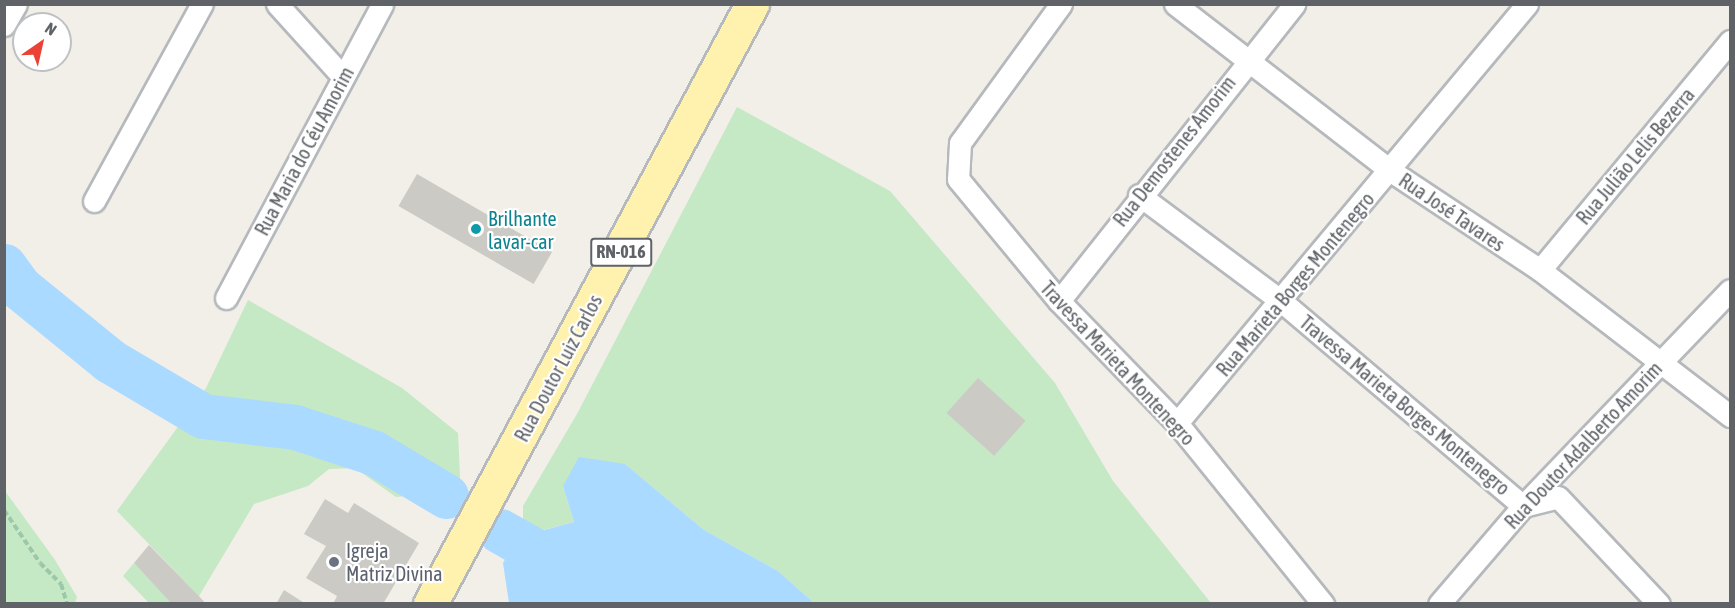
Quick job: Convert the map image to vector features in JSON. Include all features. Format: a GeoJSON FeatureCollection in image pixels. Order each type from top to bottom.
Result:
{"type":"FeatureCollection","features":[{"type":"Feature","properties":{"kind":"main road","name":"Rua Doutor Luiz Carlos"},"geometry":{"type":"LineString","coordinates":[[430,603],[752,4]]}},
{"type":"Feature","properties":{"kind":"street"},"geometry":{"type":"LineString","coordinates":[[4,25],[16,4]]}},
{"type":"Feature","properties":{"kind":"street"},"geometry":{"type":"LineString","coordinates":[[94,201],[202,4]]}},
{"type":"Feature","properties":{"kind":"street"},"geometry":{"type":"LineString","coordinates":[[277,4],[343,76]]}},
{"type":"Feature","properties":{"kind":"street","name":"Rua Maria do Céu Amorim"},"geometry":{"type":"LineString","coordinates":[[226,298],[382,4]]}},
{"type":"Feature","properties":{"kind":"street","name":"Travessa Marieta Montenegro"},"geometry":{"type":"LineString","coordinates":[[1061,4],[960,143],[958,179],[1059,301],[1177,423],[1323,603]]}},
{"type":"Feature","properties":{"kind":"street","name":"Rua José Tavares"},"geometry":{"type":"LineString","coordinates":[[1175,4],[1244,61],[1391,171],[1540,270],[1659,364],[1731,416]]}},
{"type":"Feature","properties":{"kind":"street","name":"Rua Demostenes Amorim"},"geometry":{"type":"LineString","coordinates":[[1059,301],[1244,61],[1294,4]]}},
{"type":"Feature","properties":{"kind":"street","name":"Rua Marieta Borges Montenegro"},"geometry":{"type":"LineString","coordinates":[[1177,423],[1391,171],[1527,4]]}},
{"type":"Feature","properties":{"kind":"street","name":"Rua Julião Lelis Bezerra"},"geometry":{"type":"LineString","coordinates":[[1540,270],[1731,41]]}},
{"type":"Feature","properties":{"kind":"street","name":"Travessa Marieta Borges Montenegro"},"geometry":{"type":"LineString","coordinates":[[1139,195],[1280,300],[1523,506],[1558,497],[1659,603]]}},
{"type":"Feature","properties":{"kind":"street","name":"Rua Doutor Adalberto Amorim"},"geometry":{"type":"LineString","coordinates":[[1439,603],[1523,506],[1731,290]]}},
{"type":"Feature","properties":{"kind":"path"},"geometry":{"type":"LineString","coordinates":[[4,510],[40,563],[61,584],[67,603]]}},
{"type":"Feature","properties":{"kind":"green space"},"geometry":{"type":"Polygon","coordinates":[[[737,107],[890,191],[1055,383],[1113,481],[1211,603],[814,603],[778,571],[704,530],[625,464],[563,486],[574,522],[523,535],[523,506],[577,414],[737,107]]]}},
{"type":"Feature","properties":{"kind":"green space"},"geometry":{"type":"Polygon","coordinates":[[[248,300],[402,388],[458,433],[460,478],[451,491],[396,497],[355,468],[329,469],[308,486],[254,504],[199,596],[117,511],[206,388],[248,300]]]}},
{"type":"Feature","properties":{"kind":"green space"},"geometry":{"type":"Polygon","coordinates":[[[5,491],[55,560],[77,597],[75,603],[5,603],[5,491]]]}},
{"type":"Feature","properties":{"kind":"green space"},"geometry":{"type":"Polygon","coordinates":[[[134,563],[172,603],[149,603],[123,576],[134,563]]]}},
{"type":"Feature","properties":{"kind":"water"},"geometry":{"type":"Polygon","coordinates":[[[579,457],[625,464],[704,530],[778,571],[814,603],[509,603],[503,563],[518,537],[574,522],[563,486],[579,457]]]}},
{"type":"Feature","properties":{"kind":"building","name":"Brilhante lavar-car"},"geometry":{"type":"Polygon","coordinates":[[[417,174],[552,252],[534,284],[398,206],[417,174]]]}},
{"type":"Feature","properties":{"kind":"building"},"geometry":{"type":"Polygon","coordinates":[[[978,378],[1026,421],[994,456],[947,413],[978,378]]]}},
{"type":"Feature","properties":{"kind":"building"},"geometry":{"type":"Polygon","coordinates":[[[325,499],[348,513],[354,503],[419,543],[383,604],[333,604],[337,596],[306,578],[326,546],[304,534],[325,499]]]}},
{"type":"Feature","properties":{"kind":"building"},"geometry":{"type":"Polygon","coordinates":[[[149,545],[206,604],[172,604],[134,563],[149,545]]]}},
{"type":"Feature","properties":{"kind":"building"},"geometry":{"type":"Polygon","coordinates":[[[284,590],[306,604],[276,604],[284,590]]]}},
{"type":"Feature","properties":{"kind":"waterway"},"geometry":{"type":"LineString","coordinates":[[4,266],[19,287],[110,361],[203,416],[295,427],[374,453],[446,496]]}},
{"type":"Feature","properties":{"kind":"waterway"},"geometry":{"type":"LineString","coordinates":[[500,531],[630,604]]}},
{"type":"Feature","properties":{"kind":"place","name":"Brilhante lavar-car"},"geometry":{"type":"Point","coordinates":[476,229]}},
{"type":"Feature","properties":{"kind":"place","name":"Igreja Matriz Divina"},"geometry":{"type":"Point","coordinates":[334,562]}}]}
